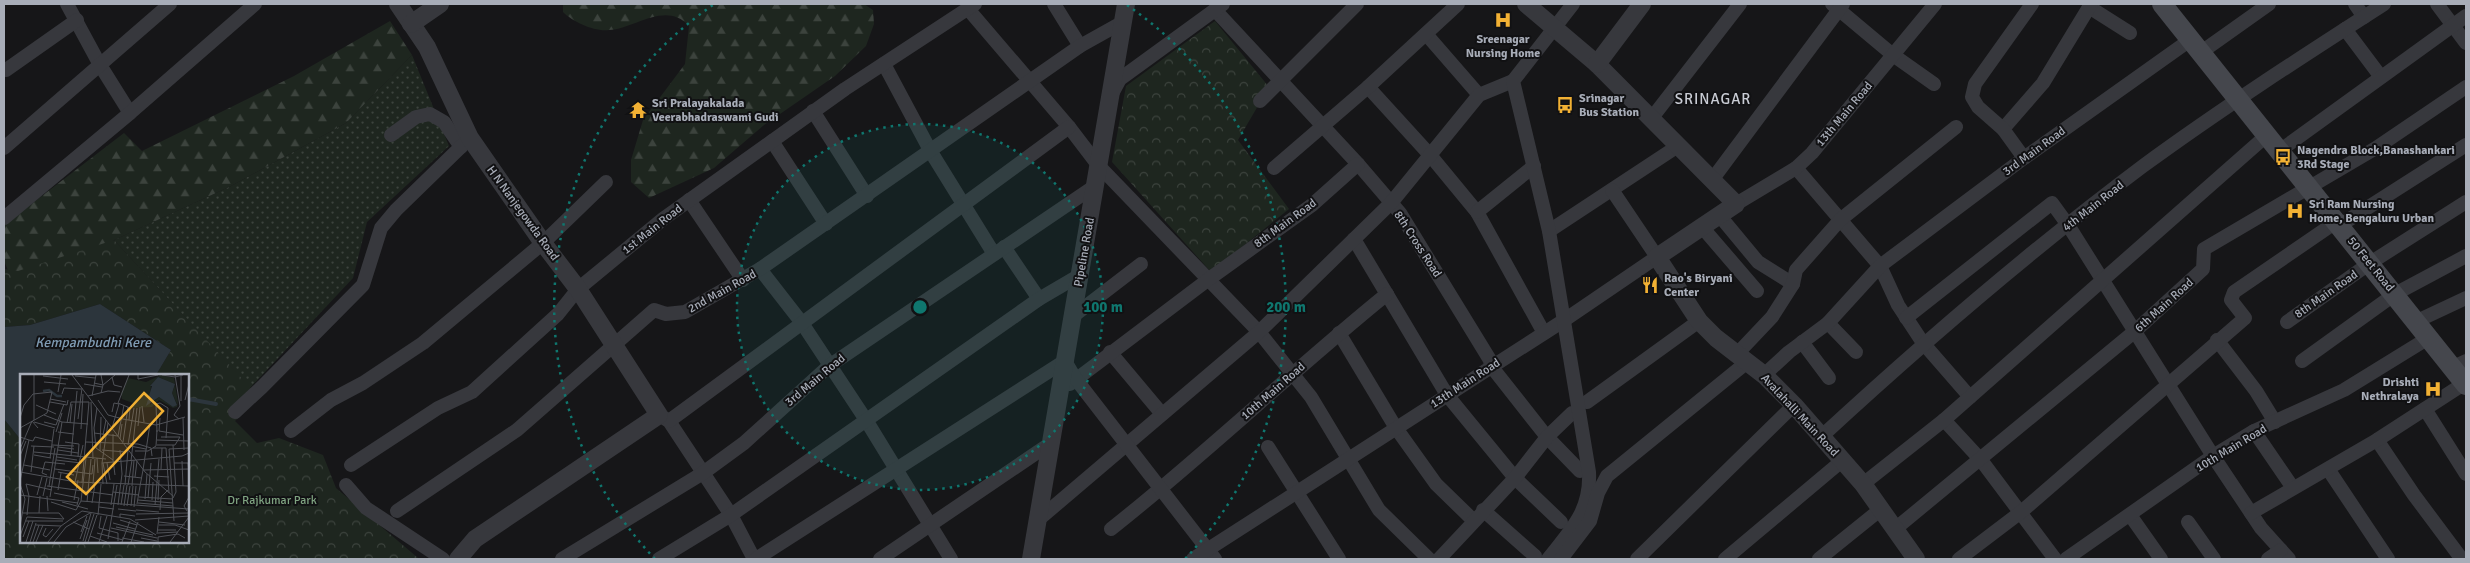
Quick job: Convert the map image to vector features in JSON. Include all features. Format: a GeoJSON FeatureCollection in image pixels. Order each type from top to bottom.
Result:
{"type":"FeatureCollection","features":[{"type":"Feature","properties":{"kind":"main road","name":"50 Feet Road"},"geometry":{"type":"LineString","coordinates":[[2170,6],[2195,47],[2272,144],[2430,337],[2459,364],[2466,384]]}},
{"type":"Feature","properties":{"kind":"street"},"geometry":{"type":"LineString","coordinates":[[67,4],[100,65],[130,113]]}},
{"type":"Feature","properties":{"kind":"street"},"geometry":{"type":"LineString","coordinates":[[4,148],[170,4]]}},
{"type":"Feature","properties":{"kind":"street"},"geometry":{"type":"LineString","coordinates":[[4,218],[130,113],[255,4]]}},
{"type":"Feature","properties":{"kind":"street","name":"H N Nanjegowda Road"},"geometry":{"type":"LineString","coordinates":[[398,4],[427,47],[466,143],[578,289],[664,418]]}},
{"type":"Feature","properties":{"kind":"street"},"geometry":{"type":"LineString","coordinates":[[411,24],[440,4]]}},
{"type":"Feature","properties":{"kind":"street"},"geometry":{"type":"LineString","coordinates":[[1054,4],[1080,46]]}},
{"type":"Feature","properties":{"kind":"street","name":"Pipeline Road"},"geometry":{"type":"LineString","coordinates":[[1027,556],[1038,520],[1126,4]]}},
{"type":"Feature","properties":{"kind":"street"},"geometry":{"type":"LineString","coordinates":[[1260,101],[1358,4]]}},
{"type":"Feature","properties":{"kind":"street"},"geometry":{"type":"LineString","coordinates":[[1274,168],[1368,87],[1458,4]]}},
{"type":"Feature","properties":{"kind":"street"},"geometry":{"type":"LineString","coordinates":[[1526,4],[1597,64],[1736,204]]}},
{"type":"Feature","properties":{"kind":"street"},"geometry":{"type":"LineString","coordinates":[[1038,520],[1259,332],[1391,203],[1479,95],[1514,81],[1573,4]]}},
{"type":"Feature","properties":{"kind":"street"},"geometry":{"type":"LineString","coordinates":[[1597,64],[1642,4]]}},
{"type":"Feature","properties":{"kind":"street"},"geometry":{"type":"LineString","coordinates":[[1651,119],[1740,4]]}},
{"type":"Feature","properties":{"kind":"street","name":"13th Main Road"},"geometry":{"type":"LineString","coordinates":[[1193,559],[1212,554],[1296,492],[1544,333],[1719,215],[1796,168],[1828,136],[1935,4]]}},
{"type":"Feature","properties":{"kind":"street"},"geometry":{"type":"LineString","coordinates":[[2024,158],[2003,129],[1978,107],[1972,97],[1975,84],[2032,4]]}},
{"type":"Feature","properties":{"kind":"street","name":"3rd Main Road"},"geometry":{"type":"LineString","coordinates":[[1764,375],[1802,342],[1828,323],[1880,266],[2024,158],[2195,47],[2269,4]]}},
{"type":"Feature","properties":{"kind":"street"},"geometry":{"type":"LineString","coordinates":[[2355,4],[2364,17]]}},
{"type":"Feature","properties":{"kind":"street","name":"4th Main Road"},"geometry":{"type":"LineString","coordinates":[[1822,436],[1923,343],[2143,166],[2238,100],[2384,4]]}},
{"type":"Feature","properties":{"kind":"street"},"geometry":{"type":"LineString","coordinates":[[2437,4],[2466,43]]}},
{"type":"Feature","properties":{"kind":"street"},"geometry":{"type":"LineString","coordinates":[[970,5],[1029,83],[1069,127],[1098,165],[1259,332],[1311,397],[1379,510],[1429,559]]}},
{"type":"Feature","properties":{"kind":"street","name":"1st Main Road"},"geometry":{"type":"LineString","coordinates":[[351,465],[438,408],[472,392],[558,314],[578,289],[689,200],[813,112],[970,5]]}},
{"type":"Feature","properties":{"kind":"street"},"geometry":{"type":"LineString","coordinates":[[1712,180],[1838,6],[1893,55],[1934,84]]}},
{"type":"Feature","properties":{"kind":"street"},"geometry":{"type":"LineString","coordinates":[[2003,129],[2043,83],[2090,6],[2130,33]]}},
{"type":"Feature","properties":{"kind":"street"},"geometry":{"type":"LineString","coordinates":[[1111,96],[1120,79],[1219,7]]}},
{"type":"Feature","properties":{"kind":"street","name":"8th Cross Road"},"geometry":{"type":"LineString","coordinates":[[1219,7],[1280,80],[1358,164],[1400,213],[1490,360],[1491,366],[1547,437],[1580,471]]}},
{"type":"Feature","properties":{"kind":"street"},"geometry":{"type":"LineString","coordinates":[[1863,484],[1944,420],[2104,281],[2272,144],[2381,78],[2466,16]]}},
{"type":"Feature","properties":{"kind":"street"},"geometry":{"type":"LineString","coordinates":[[6,70],[77,20]]}},
{"type":"Feature","properties":{"kind":"street","name":"2nd Main Road"},"geometry":{"type":"LineString","coordinates":[[397,511],[517,430],[654,310],[666,314],[685,312],[743,280],[931,152],[1080,46],[1123,22]]}},
{"type":"Feature","properties":{"kind":"street"},"geometry":{"type":"LineString","coordinates":[[2345,29],[2381,78]]}},
{"type":"Feature","properties":{"kind":"street"},"geometry":{"type":"LineString","coordinates":[[1426,34],[1479,95]]}},
{"type":"Feature","properties":{"kind":"street"},"geometry":{"type":"LineString","coordinates":[[884,64],[931,152],[964,204],[1039,299]]}},
{"type":"Feature","properties":{"kind":"street"},"geometry":{"type":"LineString","coordinates":[[1339,333],[1396,428],[1436,484],[1542,558],[1584,510],[1590,486],[1549,231],[1514,81]]}},
{"type":"Feature","properties":{"kind":"street"},"geometry":{"type":"LineString","coordinates":[[1368,87],[1430,155],[1477,212],[1544,333]]}},
{"type":"Feature","properties":{"kind":"street","name":"6th Main Road"},"geometry":{"type":"LineString","coordinates":[[1895,529],[2134,332],[2203,269],[2204,249],[2376,148],[2466,87]]}},
{"type":"Feature","properties":{"kind":"street"},"geometry":{"type":"LineString","coordinates":[[813,112],[867,196]]}},
{"type":"Feature","properties":{"kind":"street"},"geometry":{"type":"LineString","coordinates":[[235,412],[363,285],[381,228],[396,210],[466,143],[444,122],[430,114],[416,117],[390,135]]}},
{"type":"Feature","properties":{"kind":"street"},"geometry":{"type":"LineString","coordinates":[[458,559],[475,539],[664,418],[802,323],[1069,127]]}},
{"type":"Feature","properties":{"kind":"street"},"geometry":{"type":"LineString","coordinates":[[1561,559],[1590,521],[1598,492],[1607,476],[1741,359],[1772,317],[1793,284],[1796,270],[1840,220],[1956,127]]}},
{"type":"Feature","properties":{"kind":"street"},"geometry":{"type":"LineString","coordinates":[[772,141],[826,224]]}},
{"type":"Feature","properties":{"kind":"street"},"geometry":{"type":"LineString","coordinates":[[1959,559],[2020,512],[2168,386],[2217,340],[2245,318],[2231,300],[2234,292],[2338,224],[2466,145]]}},
{"type":"Feature","properties":{"kind":"street"},"geometry":{"type":"LineString","coordinates":[[1549,231],[1678,146]]}},
{"type":"Feature","properties":{"kind":"street","name":"8th Main Road"},"geometry":{"type":"LineString","coordinates":[[1209,278],[1312,205],[1358,164]]}},
{"type":"Feature","properties":{"kind":"street"},"geometry":{"type":"LineString","coordinates":[[1477,212],[1534,166]]}},
{"type":"Feature","properties":{"kind":"street"},"geometry":{"type":"LineString","coordinates":[[1796,168],[1880,266],[1898,306],[1923,343],[1970,396]]}},
{"type":"Feature","properties":{"kind":"street"},"geometry":{"type":"LineString","coordinates":[[291,431],[331,400],[363,383],[424,343],[543,243],[606,182]]}},
{"type":"Feature","properties":{"kind":"street","name":"3rd Main Road"},"geometry":{"type":"LineString","coordinates":[[562,559],[703,473],[744,443],[829,366],[1095,186]]}},
{"type":"Feature","properties":{"kind":"street"},"geometry":{"type":"LineString","coordinates":[[1612,190],[1658,257]]}},
{"type":"Feature","properties":{"kind":"street"},"geometry":{"type":"LineString","coordinates":[[689,200],[743,280]]}},
{"type":"Feature","properties":{"kind":"street","name":"8th Main Road"},"geometry":{"type":"LineString","coordinates":[[2287,322],[2370,263],[2466,202]]}},
{"type":"Feature","properties":{"kind":"street"},"geometry":{"type":"LineString","coordinates":[[1906,318],[2052,203],[2104,281],[2213,456],[2284,556],[2268,559]]}},
{"type":"Feature","properties":{"kind":"street"},"geometry":{"type":"LineString","coordinates":[[1719,215],[1758,262],[1793,284]]}},
{"type":"Feature","properties":{"kind":"street"},"geometry":{"type":"LineString","coordinates":[[1702,227],[1757,291]]}},
{"type":"Feature","properties":{"kind":"street"},"geometry":{"type":"LineString","coordinates":[[1354,239],[1447,395],[1515,478],[1561,522]]}},
{"type":"Feature","properties":{"kind":"street"},"geometry":{"type":"LineString","coordinates":[[2302,361],[2395,294],[2466,256]]}},
{"type":"Feature","properties":{"kind":"street","name":"Avalahalli Main Road"},"geometry":{"type":"LineString","coordinates":[[1658,257],[1699,321],[1741,359],[1764,375],[1794,404],[1863,484],[1916,559]]}},
{"type":"Feature","properties":{"kind":"street"},"geometry":{"type":"LineString","coordinates":[[1072,317],[1141,264]]}},
{"type":"Feature","properties":{"kind":"street"},"geometry":{"type":"LineString","coordinates":[[760,269],[802,323],[866,420],[951,559]]}},
{"type":"Feature","properties":{"kind":"street"},"geometry":{"type":"LineString","coordinates":[[659,559],[731,515],[1039,299],[1080,275]]}},
{"type":"Feature","properties":{"kind":"street"},"geometry":{"type":"LineString","coordinates":[[1059,398],[1075,378],[1209,278]]}},
{"type":"Feature","properties":{"kind":"street","name":"10th Main Road"},"geometry":{"type":"LineString","coordinates":[[1111,529],[1161,489],[1339,333],[1387,294]]}},
{"type":"Feature","properties":{"kind":"street"},"geometry":{"type":"LineString","coordinates":[[2417,321],[2466,298]]}},
{"type":"Feature","properties":{"kind":"street"},"geometry":{"type":"LineString","coordinates":[[1587,402],[1699,321]]}},
{"type":"Feature","properties":{"kind":"street"},"geometry":{"type":"LineString","coordinates":[[1828,323],[1856,352]]}},
{"type":"Feature","properties":{"kind":"street","name":"10th Main Road"},"geometry":{"type":"LineString","coordinates":[[2066,559],[2213,456],[2254,432],[2344,390],[2430,337]]}},
{"type":"Feature","properties":{"kind":"street"},"geometry":{"type":"LineString","coordinates":[[2217,340],[2256,391],[2275,422]]}},
{"type":"Feature","properties":{"kind":"street"},"geometry":{"type":"LineString","coordinates":[[1802,342],[1829,378]]}},
{"type":"Feature","properties":{"kind":"street"},"geometry":{"type":"LineString","coordinates":[[1110,352],[1162,414]]}},
{"type":"Feature","properties":{"kind":"street"},"geometry":{"type":"LineString","coordinates":[[664,418],[731,515],[755,559],[1065,362],[1126,445],[1212,554]]}},
{"type":"Feature","properties":{"kind":"street"},"geometry":{"type":"LineString","coordinates":[[2251,512],[2377,440],[2466,384]]}},
{"type":"Feature","properties":{"kind":"street"},"geometry":{"type":"LineString","coordinates":[[1637,559],[1794,404]]}},
{"type":"Feature","properties":{"kind":"street"},"geometry":{"type":"LineString","coordinates":[[2425,409],[2466,474]]}},
{"type":"Feature","properties":{"kind":"street"},"geometry":{"type":"LineString","coordinates":[[1439,559],[1478,515],[1515,478],[1547,437],[1572,413]]}},
{"type":"Feature","properties":{"kind":"street"},"geometry":{"type":"LineString","coordinates":[[1944,420],[1981,460],[2054,559]]}},
{"type":"Feature","properties":{"kind":"street"},"geometry":{"type":"LineString","coordinates":[[2254,432],[2293,488]]}},
{"type":"Feature","properties":{"kind":"street"},"geometry":{"type":"LineString","coordinates":[[2377,440],[2414,495],[2462,557]]}},
{"type":"Feature","properties":{"kind":"street"},"geometry":{"type":"LineString","coordinates":[[880,559],[1051,443]]}},
{"type":"Feature","properties":{"kind":"street"},"geometry":{"type":"LineString","coordinates":[[1268,447],[1339,559]]}},
{"type":"Feature","properties":{"kind":"street"},"geometry":{"type":"LineString","coordinates":[[1725,559],[1843,460]]}},
{"type":"Feature","properties":{"kind":"street"},"geometry":{"type":"LineString","coordinates":[[2328,469],[2388,559]]}},
{"type":"Feature","properties":{"kind":"street"},"geometry":{"type":"LineString","coordinates":[[346,485],[366,508],[443,559]]}},
{"type":"Feature","properties":{"kind":"street"},"geometry":{"type":"LineString","coordinates":[[1820,559],[1881,509]]}},
{"type":"Feature","properties":{"kind":"street"},"geometry":{"type":"LineString","coordinates":[[2130,515],[2161,559]]}},
{"type":"Feature","properties":{"kind":"street"},"geometry":{"type":"LineString","coordinates":[[2188,522],[2214,559]]}},
{"type":"Feature","properties":{"kind":"green space"},"geometry":{"type":"Polygon","coordinates":[[[563,4],[864,4],[873,10],[874,24],[866,46],[835,76],[764,125],[714,168],[649,198],[631,182],[631,160],[643,120],[685,64],[689,26],[680,19],[660,16],[619,28],[609,30],[597,29],[584,26],[567,16],[563,12],[563,4]]]}},
{"type":"Feature","properties":{"kind":"green space"},"geometry":{"type":"Polygon","coordinates":[[[390,21],[412,55],[346,123],[231,186],[30,279],[11,277],[4,261],[4,225],[124,133],[142,151],[294,76],[390,21]]]}},
{"type":"Feature","properties":{"kind":"green space"},"geometry":{"type":"Polygon","coordinates":[[[1215,21],[1269,87],[1238,140],[1289,209],[1211,272],[1112,162],[1126,86],[1215,21]]]}},
{"type":"Feature","properties":{"kind":"green space"},"geometry":{"type":"Polygon","coordinates":[[[412,55],[449,146],[367,222],[353,278],[250,388],[114,240],[231,186],[346,123],[412,55]]]}},
{"type":"Feature","properties":{"kind":"green space","name":"Dr Rajkumar Park"},"geometry":{"type":"Polygon","coordinates":[[[114,240],[259,397],[235,421],[257,443],[279,438],[323,455],[336,488],[418,558],[4,559],[4,419],[20,439],[20,543],[189,543],[189,374],[157,374],[171,350],[100,304],[30,325],[4,327],[4,269],[18,271],[114,240]]]}},
{"type":"Feature","properties":{"kind":"water","name":"Kempambudhi Kere"},"geometry":{"type":"Polygon","coordinates":[[[100,304],[171,350],[157,374],[20,374],[20,439],[4,419],[4,327],[30,325],[100,304]]]}},
{"type":"Feature","properties":{"kind":"waterway"},"geometry":{"type":"LineString","coordinates":[[189,399],[216,404]]}},
{"type":"Feature","properties":{"kind":"place","name":"Sreenagar Nursing Home"},"geometry":{"type":"Point","coordinates":[1503,20]}},
{"type":"Feature","properties":{"kind":"place","name":"Srinagar Bus Station"},"geometry":{"type":"Point","coordinates":[1565,105]}},
{"type":"Feature","properties":{"kind":"place","name":"Sri Pralayakalada Veerabhadraswami Gudi"},"geometry":{"type":"Point","coordinates":[638,110]}},
{"type":"Feature","properties":{"kind":"place","name":"Nagendra Block,Banashankari 3Rd Stage"},"geometry":{"type":"Point","coordinates":[2283,157]}},
{"type":"Feature","properties":{"kind":"place","name":"Sri Ram Nursing Home, Bengaluru Urban"},"geometry":{"type":"Point","coordinates":[2295,211]}},
{"type":"Feature","properties":{"kind":"place","name":"Rao's Biryani Center"},"geometry":{"type":"Point","coordinates":[1650,285]}},
{"type":"Feature","properties":{"kind":"place","name":"Drishti Nethralaya"},"geometry":{"type":"Point","coordinates":[2433,389]}},
{"type":"Feature","properties":{"kind":"district","name":"SRINAGAR"},"geometry":{"type":"Point","coordinates":[1713,99]}}]}
